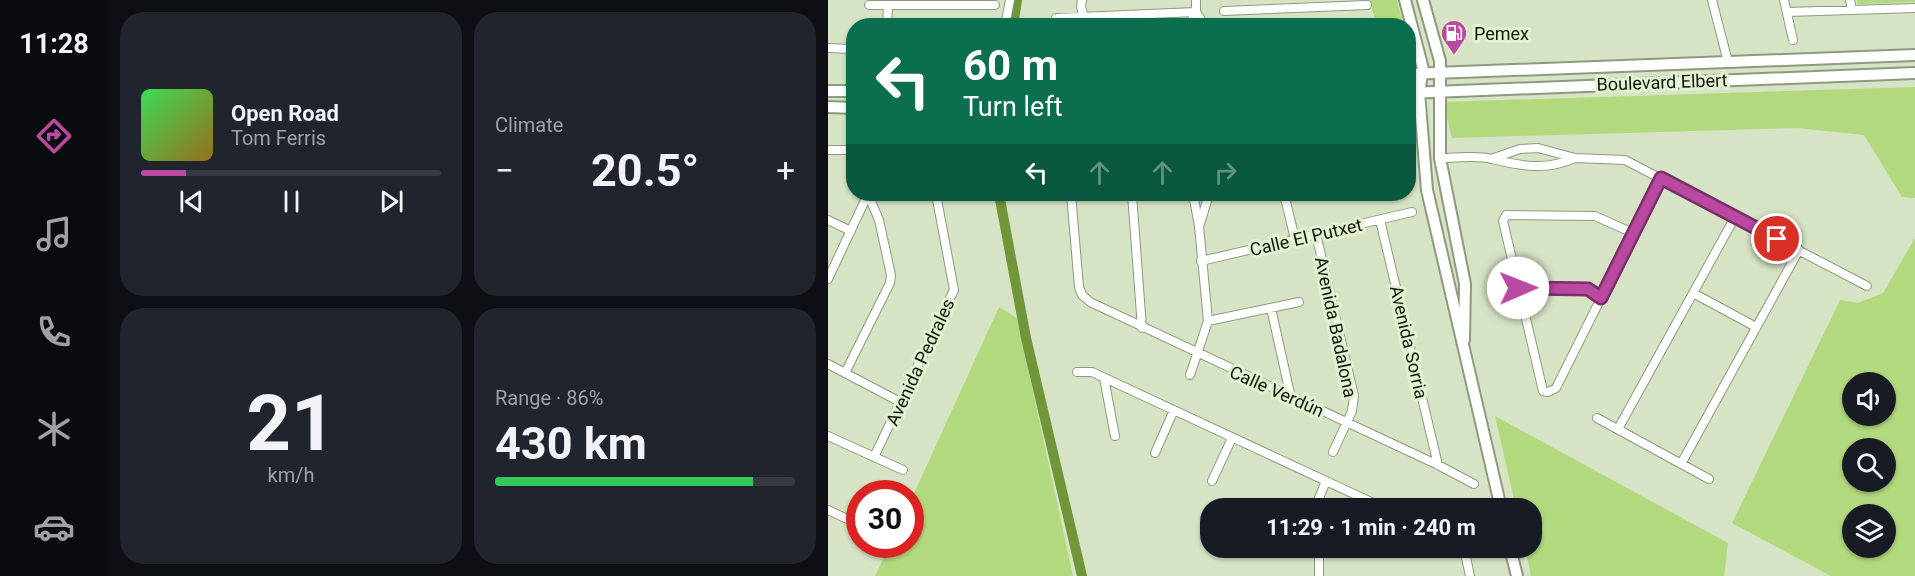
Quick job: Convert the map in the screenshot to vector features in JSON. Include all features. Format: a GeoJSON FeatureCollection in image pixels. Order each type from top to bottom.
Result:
{"type":"FeatureCollection","features":[{"type":"Feature","properties":{"kind":"street"},"geometry":{"type":"LineString","coordinates":[[1007,18],[1010,0]]}},
{"type":"Feature","properties":{"kind":"street"},"geometry":{"type":"LineString","coordinates":[[1082,0],[1080,8],[1084,17]]}},
{"type":"Feature","properties":{"kind":"street"},"geometry":{"type":"LineString","coordinates":[[1193,18],[1196,12],[1196,0]]}},
{"type":"Feature","properties":{"kind":"street"},"geometry":{"type":"LineString","coordinates":[[1269,0],[1272,9]]}},
{"type":"Feature","properties":{"kind":"street"},"geometry":{"type":"LineString","coordinates":[[1405,0],[1410,18]]}},
{"type":"Feature","properties":{"kind":"street"},"geometry":{"type":"LineString","coordinates":[[1423,0],[1440,62],[1438,91],[1440,158],[1461,260],[1466,309],[1464,348]]}},
{"type":"Feature","properties":{"kind":"street"},"geometry":{"type":"LineString","coordinates":[[1712,0],[1728,62],[1727,80]]}},
{"type":"Feature","properties":{"kind":"street"},"geometry":{"type":"LineString","coordinates":[[1784,0],[1793,40]]}},
{"type":"Feature","properties":{"kind":"street"},"geometry":{"type":"LineString","coordinates":[[1850,0],[1852,10]]}},
{"type":"Feature","properties":{"kind":"street"},"geometry":{"type":"LineString","coordinates":[[1224,11],[1337,3],[1366,4]]}},
{"type":"Feature","properties":{"kind":"street"},"geometry":{"type":"LineString","coordinates":[[887,18],[888,4]]}},
{"type":"Feature","properties":{"kind":"street"},"geometry":{"type":"LineString","coordinates":[[869,5],[995,5]]}},
{"type":"Feature","properties":{"kind":"street"},"geometry":{"type":"LineString","coordinates":[[1787,12],[1915,8]]}},
{"type":"Feature","properties":{"kind":"street"},"geometry":{"type":"LineString","coordinates":[[1056,18],[1196,12]]}},
{"type":"Feature","properties":{"kind":"street"},"geometry":{"type":"LineString","coordinates":[[1196,12],[1200,18]]}},
{"type":"Feature","properties":{"kind":"street"},"geometry":{"type":"LineString","coordinates":[[1416,39],[1422,61],[1422,74],[1416,88]]}},
{"type":"Feature","properties":{"kind":"street"},"geometry":{"type":"LineString","coordinates":[[828,48],[846,49]]}},
{"type":"Feature","properties":{"kind":"street","name":"Boulevard Elbert"},"geometry":{"type":"LineString","coordinates":[[1416,74],[1915,55]]}},
{"type":"Feature","properties":{"kind":"street","name":"Boulevard Elbert"},"geometry":{"type":"LineString","coordinates":[[1416,92],[1915,73]]}},
{"type":"Feature","properties":{"kind":"street"},"geometry":{"type":"LineString","coordinates":[[828,91],[846,91]]}},
{"type":"Feature","properties":{"kind":"street"},"geometry":{"type":"LineString","coordinates":[[828,107],[846,108]]}},
{"type":"Feature","properties":{"kind":"street"},"geometry":{"type":"LineString","coordinates":[[1416,107],[1427,190],[1499,498]]}},
{"type":"Feature","properties":{"kind":"street"},"geometry":{"type":"LineString","coordinates":[[1491,159],[1512,150],[1538,148],[1575,158],[1625,160],[1867,286]]}},
{"type":"Feature","properties":{"kind":"street"},"geometry":{"type":"LineString","coordinates":[[828,150],[846,150]]}},
{"type":"Feature","properties":{"kind":"street"},"geometry":{"type":"LineString","coordinates":[[1440,158],[1491,159],[1508,165],[1532,166],[1560,165],[1575,158]]}},
{"type":"Feature","properties":{"kind":"street"},"geometry":{"type":"LineString","coordinates":[[1633,233],[1595,216],[1506,215],[1503,221],[1543,391],[1548,392],[1556,388],[1661,178]]}},
{"type":"Feature","properties":{"kind":"street"},"geometry":{"type":"LineString","coordinates":[[828,279],[865,201]]}},
{"type":"Feature","properties":{"kind":"street"},"geometry":{"type":"LineString","coordinates":[[845,373],[890,283],[891,275],[882,231],[871,201]]}},
{"type":"Feature","properties":{"kind":"street","name":"Avenida Pedrales"},"geometry":{"type":"LineString","coordinates":[[874,457],[902,403],[954,290],[937,201]]}},
{"type":"Feature","properties":{"kind":"street","name":"Calle Verdún"},"geometry":{"type":"LineString","coordinates":[[1072,201],[1082,295],[1090,303],[1438,465],[1474,484]]}},
{"type":"Feature","properties":{"kind":"street"},"geometry":{"type":"LineString","coordinates":[[1133,201],[1142,328]]}},
{"type":"Feature","properties":{"kind":"street"},"geometry":{"type":"LineString","coordinates":[[1190,375],[1199,355],[1208,321],[1199,226],[1194,201]]}},
{"type":"Feature","properties":{"kind":"street"},"geometry":{"type":"LineString","coordinates":[[1199,226],[1207,201]]}},
{"type":"Feature","properties":{"kind":"street"},"geometry":{"type":"LineString","coordinates":[[1286,201],[1295,239]]}},
{"type":"Feature","properties":{"kind":"street","name":"Calle El Putxet"},"geometry":{"type":"LineString","coordinates":[[1201,261],[1412,212]]}},
{"type":"Feature","properties":{"kind":"street"},"geometry":{"type":"LineString","coordinates":[[1618,429],[1735,217]]}},
{"type":"Feature","properties":{"kind":"street"},"geometry":{"type":"LineString","coordinates":[[828,220],[851,231]]}},
{"type":"Feature","properties":{"kind":"street","name":"Avenida Sorria"},"geometry":{"type":"LineString","coordinates":[[1380,220],[1438,465]]}},
{"type":"Feature","properties":{"kind":"street","name":"Avenida Badalona"},"geometry":{"type":"LineString","coordinates":[[1317,234],[1354,396],[1334,452]]}},
{"type":"Feature","properties":{"kind":"street"},"geometry":{"type":"LineString","coordinates":[[1681,464],[1798,250]]}},
{"type":"Feature","properties":{"kind":"street"},"geometry":{"type":"LineString","coordinates":[[1518,288],[1588,289],[1601,298]]}},
{"type":"Feature","properties":{"kind":"street"},"geometry":{"type":"LineString","coordinates":[[1693,293],[1756,327]]}},
{"type":"Feature","properties":{"kind":"street"},"geometry":{"type":"LineString","coordinates":[[1208,321],[1299,302]]}},
{"type":"Feature","properties":{"kind":"street"},"geometry":{"type":"LineString","coordinates":[[1271,308],[1291,398]]}},
{"type":"Feature","properties":{"kind":"street"},"geometry":{"type":"LineString","coordinates":[[1454,311],[1460,315],[1466,309]]}},
{"type":"Feature","properties":{"kind":"street"},"geometry":{"type":"LineString","coordinates":[[828,364],[902,403]]}},
{"type":"Feature","properties":{"kind":"street"},"geometry":{"type":"LineString","coordinates":[[1077,372],[1092,372],[1363,498]]}},
{"type":"Feature","properties":{"kind":"street"},"geometry":{"type":"LineString","coordinates":[[1104,378],[1115,436]]}},
{"type":"Feature","properties":{"kind":"street"},"geometry":{"type":"LineString","coordinates":[[1155,453],[1174,410]]}},
{"type":"Feature","properties":{"kind":"street"},"geometry":{"type":"LineString","coordinates":[[1597,418],[1709,479]]}},
{"type":"Feature","properties":{"kind":"street"},"geometry":{"type":"LineString","coordinates":[[828,436],[903,470]]}},
{"type":"Feature","properties":{"kind":"street"},"geometry":{"type":"LineString","coordinates":[[1212,481],[1232,438]]}},
{"type":"Feature","properties":{"kind":"street"},"geometry":{"type":"LineString","coordinates":[[1319,498],[1326,481]]}},
{"type":"Feature","properties":{"kind":"street"},"geometry":{"type":"LineString","coordinates":[[828,510],[846,518]]}},
{"type":"Feature","properties":{"kind":"street"},"geometry":{"type":"LineString","coordinates":[[1318,558],[1319,576]]}},
{"type":"Feature","properties":{"kind":"street"},"geometry":{"type":"LineString","coordinates":[[1466,558],[1470,576]]}},
{"type":"Feature","properties":{"kind":"street"},"geometry":{"type":"LineString","coordinates":[[1512,558],[1517,576]]}},
{"type":"Feature","properties":{"kind":"green space"},"geometry":{"type":"Polygon","coordinates":[[[1370,0],[1397,0],[1401,18],[1374,18],[1370,0]]]}},
{"type":"Feature","properties":{"kind":"green space"},"geometry":{"type":"Polygon","coordinates":[[[1857,0],[1915,0],[1915,2],[1858,4],[1857,0]]]}},
{"type":"Feature","properties":{"kind":"green space"},"geometry":{"type":"Polygon","coordinates":[[[1915,87],[1915,198],[1902,197],[1864,135],[1797,128],[1452,138],[1443,102],[1915,87]]]}},
{"type":"Feature","properties":{"kind":"green space"},"geometry":{"type":"Polygon","coordinates":[[[1915,238],[1915,576],[1831,576],[1732,523],[1840,300],[1858,303],[1883,293],[1915,238]]]}},
{"type":"Feature","properties":{"kind":"green space"},"geometry":{"type":"Polygon","coordinates":[[[999,307],[1017,318],[1073,576],[875,576],[884,558],[924,558],[924,480],[920,480],[999,307]]]}},
{"type":"Feature","properties":{"kind":"green space"},"geometry":{"type":"Polygon","coordinates":[[[1495,416],[1728,543],[1724,576],[1531,576],[1527,558],[1542,558],[1542,498],[1514,498],[1495,416]]]}},
{"type":"Feature","properties":{"kind":"waterway"},"geometry":{"type":"LineString","coordinates":[[1014,18],[1017,0]]}},
{"type":"Feature","properties":{"kind":"waterway"},"geometry":{"type":"LineString","coordinates":[[1000,201],[1026,338],[1082,576]]}},
{"type":"Feature","properties":{"kind":"place","name":"Pemex"},"geometry":{"type":"Point","coordinates":[1454,56]}},
{"type":"Feature","properties":{"kind":"route"},"geometry":{"type":"LineString","coordinates":[[1518,288],[1588,289],[1601,298],[1661,178],[1777,239]]}}]}
